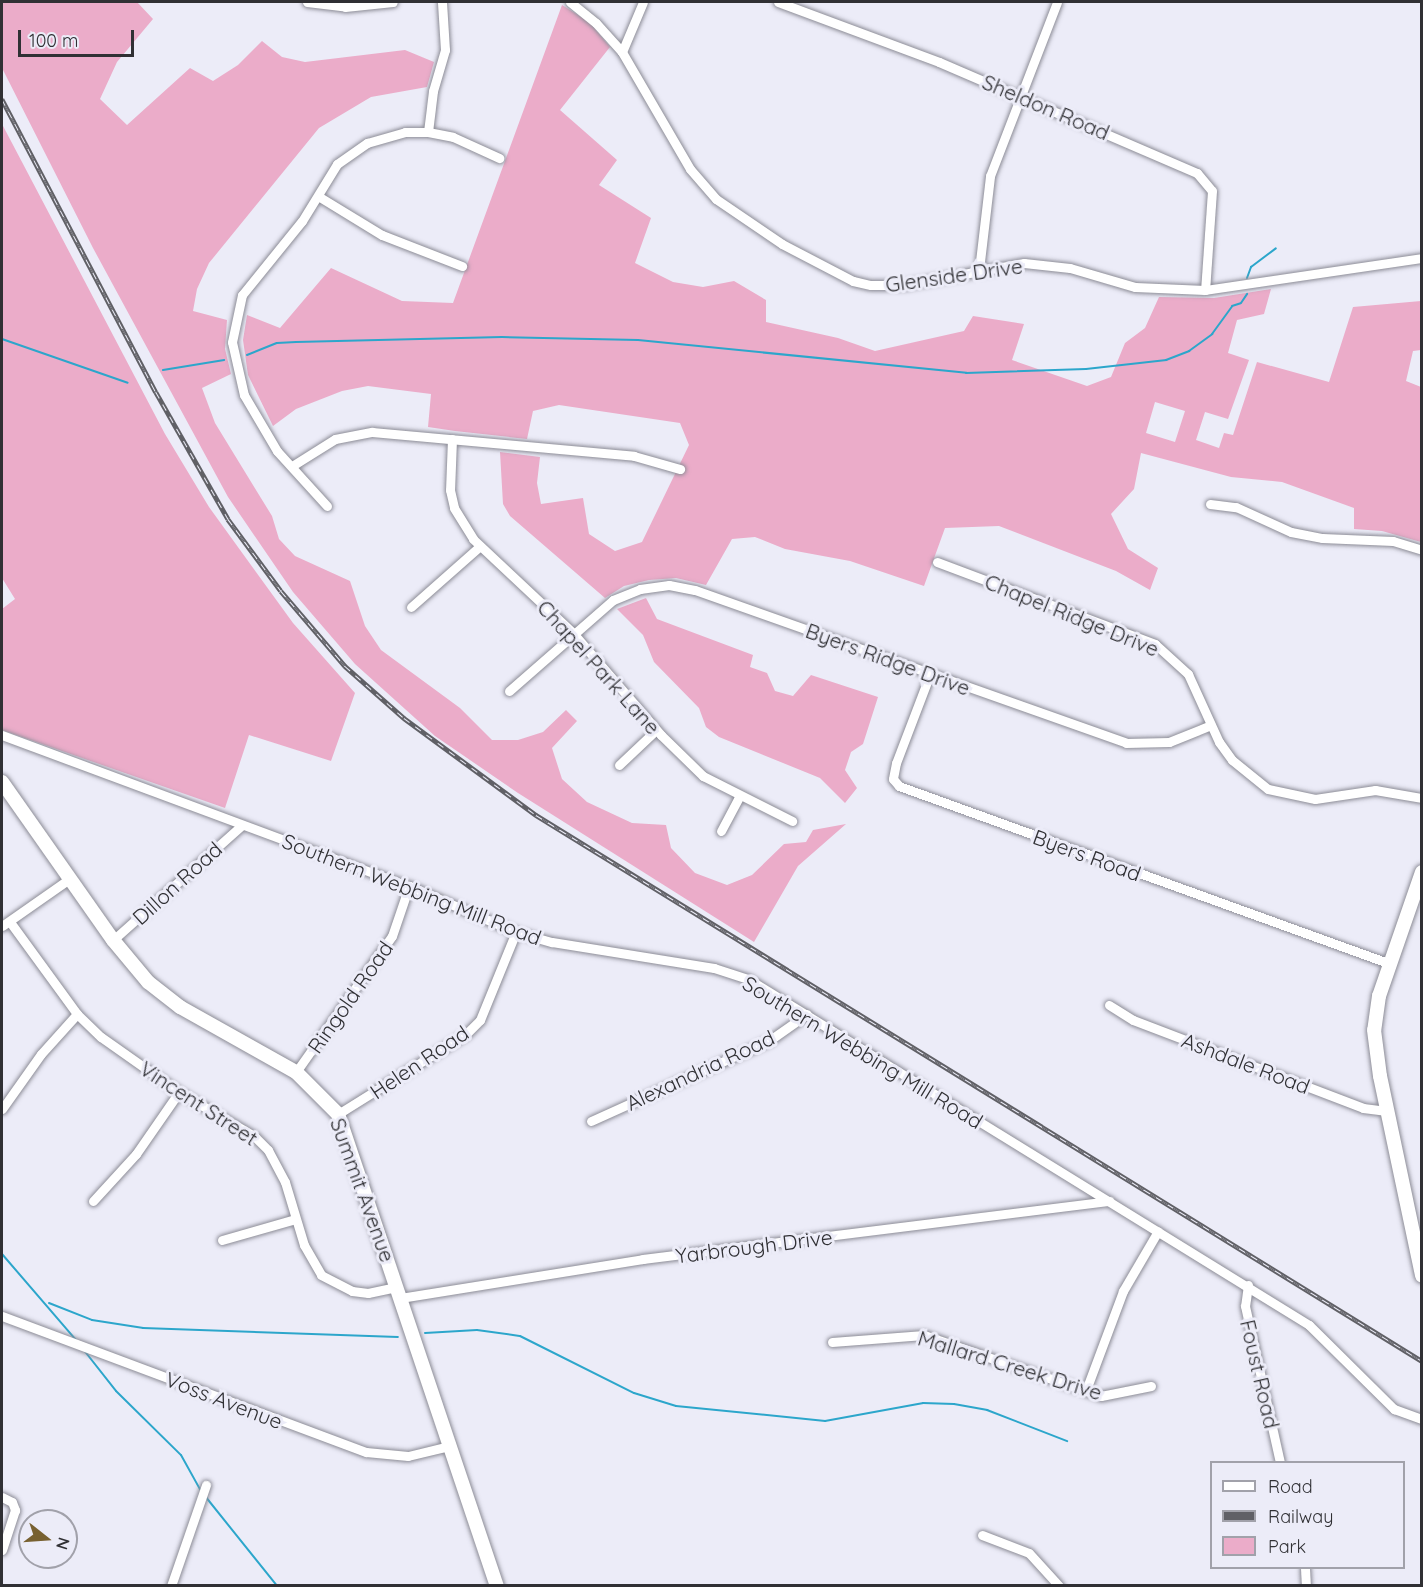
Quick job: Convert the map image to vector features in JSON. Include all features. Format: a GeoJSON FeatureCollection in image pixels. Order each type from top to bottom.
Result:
{"type":"FeatureCollection","features":[{"type":"Feature","properties":{"kind":"main road","name":"Summit Avenue"},"geometry":{"type":"LineString","coordinates":[[2,783],[113,940],[162,995],[296,1072],[338,1114],[497,1586]]}},
{"type":"Feature","properties":{"kind":"main road"},"geometry":{"type":"LineString","coordinates":[[1422,872],[1388,963],[1374,1030],[1387,1111],[1422,1276]]}},
{"type":"Feature","properties":{"kind":"street"},"geometry":{"type":"LineString","coordinates":[[306,2],[345,7],[393,2]]}},
{"type":"Feature","properties":{"kind":"street"},"geometry":{"type":"LineString","coordinates":[[428,132],[433,91],[445,50],[442,2]]}},
{"type":"Feature","properties":{"kind":"street","name":"Glenside Drive"},"geometry":{"type":"LineString","coordinates":[[570,2],[596,23],[622,52],[690,169],[716,199],[782,244],[823,268],[872,285],[903,285],[979,270],[1034,264],[1070,268],[1135,287],[1205,290],[1422,258]]}},
{"type":"Feature","properties":{"kind":"street"},"geometry":{"type":"LineString","coordinates":[[622,52],[643,2]]}},
{"type":"Feature","properties":{"kind":"street","name":"Sheldon Road"},"geometry":{"type":"LineString","coordinates":[[778,2],[1022,96],[1185,166],[1204,179],[1212,190],[1205,290]]}},
{"type":"Feature","properties":{"kind":"street"},"geometry":{"type":"LineString","coordinates":[[979,270],[990,176],[1057,2]]}},
{"type":"Feature","properties":{"kind":"street"},"geometry":{"type":"LineString","coordinates":[[327,506],[259,425],[244,395],[236,368],[233,327],[242,295],[251,281],[288,239],[337,164],[367,143],[405,132],[428,132],[453,137],[499,158]]}},
{"type":"Feature","properties":{"kind":"street"},"geometry":{"type":"LineString","coordinates":[[318,196],[382,235],[462,266]]}},
{"type":"Feature","properties":{"kind":"street"},"geometry":{"type":"LineString","coordinates":[[292,465],[321,446],[350,435],[393,433],[634,456],[680,469]]}},
{"type":"Feature","properties":{"kind":"street","name":"Chapel Park Lane"},"geometry":{"type":"LineString","coordinates":[[452,439],[450,490],[454,508],[480,546],[573,633],[656,730],[703,776],[792,821]]}},
{"type":"Feature","properties":{"kind":"street"},"geometry":{"type":"LineString","coordinates":[[1210,504],[1236,507],[1291,532],[1322,538],[1393,541],[1422,550]]}},
{"type":"Feature","properties":{"kind":"street"},"geometry":{"type":"LineString","coordinates":[[411,607],[480,546]]}},
{"type":"Feature","properties":{"kind":"street","name":"Chapel Ridge Drive"},"geometry":{"type":"LineString","coordinates":[[937,562],[1155,644],[1188,674],[1211,725],[1232,760],[1268,789],[1316,799],[1375,790],[1422,798]]}},
{"type":"Feature","properties":{"kind":"street","name":"Byers Ridge Drive"},"geometry":{"type":"LineString","coordinates":[[509,691],[613,600],[640,589],[669,585],[695,590],[1126,743],[1169,742],[1211,725]]}},
{"type":"Feature","properties":{"kind":"street","name":"Byers Road"},"geometry":{"type":"LineString","coordinates":[[930,674],[896,763],[893,779],[899,786],[1388,963]]}},
{"type":"Feature","properties":{"kind":"street"},"geometry":{"type":"LineString","coordinates":[[619,765],[656,730]]}},
{"type":"Feature","properties":{"kind":"street","name":"Southern Webbing Mill Road"},"geometry":{"type":"LineString","coordinates":[[2,735],[409,886],[516,932],[552,942],[714,968],[750,980],[1248,1285],[1316,1330],[1394,1409],[1422,1419]]}},
{"type":"Feature","properties":{"kind":"street"},"geometry":{"type":"LineString","coordinates":[[721,831],[740,796]]}},
{"type":"Feature","properties":{"kind":"street","name":"Dillon Road"},"geometry":{"type":"LineString","coordinates":[[113,940],[242,825]]}},
{"type":"Feature","properties":{"kind":"street"},"geometry":{"type":"LineString","coordinates":[[6,924],[69,879]]}},
{"type":"Feature","properties":{"kind":"street","name":"Ringold Road"},"geometry":{"type":"LineString","coordinates":[[296,1072],[392,936],[409,886]]}},
{"type":"Feature","properties":{"kind":"street","name":"Vincent Street"},"geometry":{"type":"LineString","coordinates":[[6,924],[77,1014],[101,1037],[179,1092],[233,1122],[268,1150],[285,1182],[295,1219],[312,1265],[329,1282],[343,1289],[368,1293],[398,1292]]}},
{"type":"Feature","properties":{"kind":"street","name":"Helen Road"},"geometry":{"type":"LineString","coordinates":[[338,1114],[466,1034],[480,1020],[516,932]]}},
{"type":"Feature","properties":{"kind":"street","name":"Ashdale Road"},"geometry":{"type":"LineString","coordinates":[[1109,1005],[1133,1020],[1362,1108],[1387,1111]]}},
{"type":"Feature","properties":{"kind":"street"},"geometry":{"type":"LineString","coordinates":[[2,1109],[41,1054],[77,1014]]}},
{"type":"Feature","properties":{"kind":"street","name":"Alexandria Road"},"geometry":{"type":"LineString","coordinates":[[591,1121],[770,1040],[807,1014]]}},
{"type":"Feature","properties":{"kind":"street"},"geometry":{"type":"LineString","coordinates":[[93,1201],[136,1154],[179,1092]]}},
{"type":"Feature","properties":{"kind":"street","name":"Yarbrough Drive"},"geometry":{"type":"LineString","coordinates":[[398,1292],[1109,1201]]}},
{"type":"Feature","properties":{"kind":"street"},"geometry":{"type":"LineString","coordinates":[[222,1240],[295,1219]]}},
{"type":"Feature","properties":{"kind":"street"},"geometry":{"type":"LineString","coordinates":[[1086,1390],[1123,1291],[1158,1231]]}},
{"type":"Feature","properties":{"kind":"street","name":"Foust Road"},"geometry":{"type":"LineString","coordinates":[[1248,1285],[1245,1306],[1280,1461]]}},
{"type":"Feature","properties":{"kind":"street","name":"Voss Avenue"},"geometry":{"type":"LineString","coordinates":[[2,1316],[366,1452],[408,1456],[449,1446]]}},
{"type":"Feature","properties":{"kind":"street","name":"Mallard Creek Drive"},"geometry":{"type":"LineString","coordinates":[[832,1342],[924,1335],[1101,1396],[1117,1396],[1150,1386]]}},
{"type":"Feature","properties":{"kind":"street"},"geometry":{"type":"LineString","coordinates":[[171,1586],[206,1485]]}},
{"type":"Feature","properties":{"kind":"street"},"geometry":{"type":"LineString","coordinates":[[2,1497],[12,1502],[15,1510],[2,1550]]}},
{"type":"Feature","properties":{"kind":"street"},"geometry":{"type":"LineString","coordinates":[[982,1535],[1029,1553],[1059,1586]]}},
{"type":"Feature","properties":{"kind":"street"},"geometry":{"type":"LineString","coordinates":[[1305,1569],[1306,1586]]}},
{"type":"Feature","properties":{"kind":"green space"},"geometry":{"type":"Polygon","coordinates":[[[2,2],[137,2],[153,19],[117,62],[100,99],[127,125],[190,68],[213,81],[238,65],[262,41],[282,57],[305,62],[405,50],[434,62],[427,87],[371,97],[319,128],[209,263],[197,289],[193,311],[227,320],[225,349],[231,374],[202,388],[215,423],[272,516],[279,539],[295,556],[350,581],[365,626],[381,650],[460,708],[492,740],[518,740],[543,732],[566,710],[577,721],[552,748],[562,779],[587,802],[632,823],[666,825],[671,848],[695,873],[727,885],[752,875],[784,844],[806,842],[813,830],[846,824],[798,866],[754,942],[518,793],[435,736],[355,664],[293,592],[228,497],[93,248],[2,68],[2,2]]]}},
{"type":"Feature","properties":{"kind":"green space"},"geometry":{"type":"Polygon","coordinates":[[[562,5],[589,22],[610,47],[560,110],[617,160],[599,185],[651,218],[635,263],[673,282],[703,287],[734,281],[766,300],[766,322],[838,338],[875,351],[964,331],[973,316],[1024,324],[1012,360],[1087,386],[1111,377],[1125,343],[1145,328],[1159,297],[1214,298],[1271,289],[1264,314],[1237,320],[1228,353],[1249,360],[1228,419],[1205,412],[1196,440],[1219,448],[1224,433],[1233,435],[1257,362],[1329,382],[1353,307],[1421,301],[1421,350],[1413,351],[1406,381],[1421,387],[1421,542],[1382,531],[1354,529],[1354,508],[1282,482],[1231,477],[1141,453],[1134,489],[1111,514],[1128,549],[1158,568],[1150,590],[1116,571],[999,526],[945,528],[924,586],[850,561],[785,549],[755,537],[732,539],[706,585],[676,578],[649,580],[624,586],[605,598],[510,516],[503,504],[500,452],[540,457],[537,483],[541,504],[583,498],[589,534],[615,551],[642,542],[689,445],[680,423],[559,405],[533,411],[527,439],[455,431],[428,427],[431,394],[368,386],[342,391],[296,409],[273,426],[248,375],[243,340],[247,315],[280,328],[331,268],[402,301],[453,303],[562,5]],[[1155,402],[1146,433],[1175,442],[1185,411],[1155,402]]]}},
{"type":"Feature","properties":{"kind":"green space"},"geometry":{"type":"Polygon","coordinates":[[[2,124],[165,434],[209,507],[293,623],[355,693],[331,761],[249,735],[225,808],[2,730],[2,609],[15,599],[2,578],[2,124]]]}},
{"type":"Feature","properties":{"kind":"green space"},"geometry":{"type":"Polygon","coordinates":[[[646,598],[657,619],[753,655],[750,667],[767,673],[775,691],[793,696],[811,675],[878,697],[863,744],[851,752],[845,770],[857,788],[845,803],[820,778],[719,737],[706,727],[699,708],[654,662],[643,635],[617,609],[646,598]]]}},
{"type":"Feature","properties":{"kind":"waterway"},"geometry":{"type":"LineString","coordinates":[[1247,278],[1251,267],[1276,248]]}},
{"type":"Feature","properties":{"kind":"waterway"},"geometry":{"type":"LineString","coordinates":[[247,355],[277,343],[502,337],[638,340],[966,373],[1086,369],[1166,360],[1189,351],[1212,334],[1232,306],[1241,303],[1247,294]]}},
{"type":"Feature","properties":{"kind":"waterway"},"geometry":{"type":"LineString","coordinates":[[2,339],[128,383]]}},
{"type":"Feature","properties":{"kind":"waterway"},"geometry":{"type":"LineString","coordinates":[[163,370],[224,360]]}},
{"type":"Feature","properties":{"kind":"waterway"},"geometry":{"type":"LineString","coordinates":[[2,1254],[76,1340]]}},
{"type":"Feature","properties":{"kind":"waterway"},"geometry":{"type":"LineString","coordinates":[[49,1303],[92,1320],[143,1328],[398,1337]]}},
{"type":"Feature","properties":{"kind":"waterway"},"geometry":{"type":"LineString","coordinates":[[425,1333],[477,1330],[520,1336],[634,1393],[676,1406],[825,1421],[923,1403],[954,1404],[987,1410],[1067,1441]]}},
{"type":"Feature","properties":{"kind":"waterway"},"geometry":{"type":"LineString","coordinates":[[83,1349],[116,1391],[181,1455],[200,1489]]}},
{"type":"Feature","properties":{"kind":"waterway"},"geometry":{"type":"LineString","coordinates":[[205,1496],[277,1586]]}},
{"type":"Feature","properties":{"kind":"railway"},"geometry":{"type":"LineString","coordinates":[[2,99],[156,392],[228,519],[281,591],[345,666],[404,718],[536,815],[1422,1361]]}}]}
